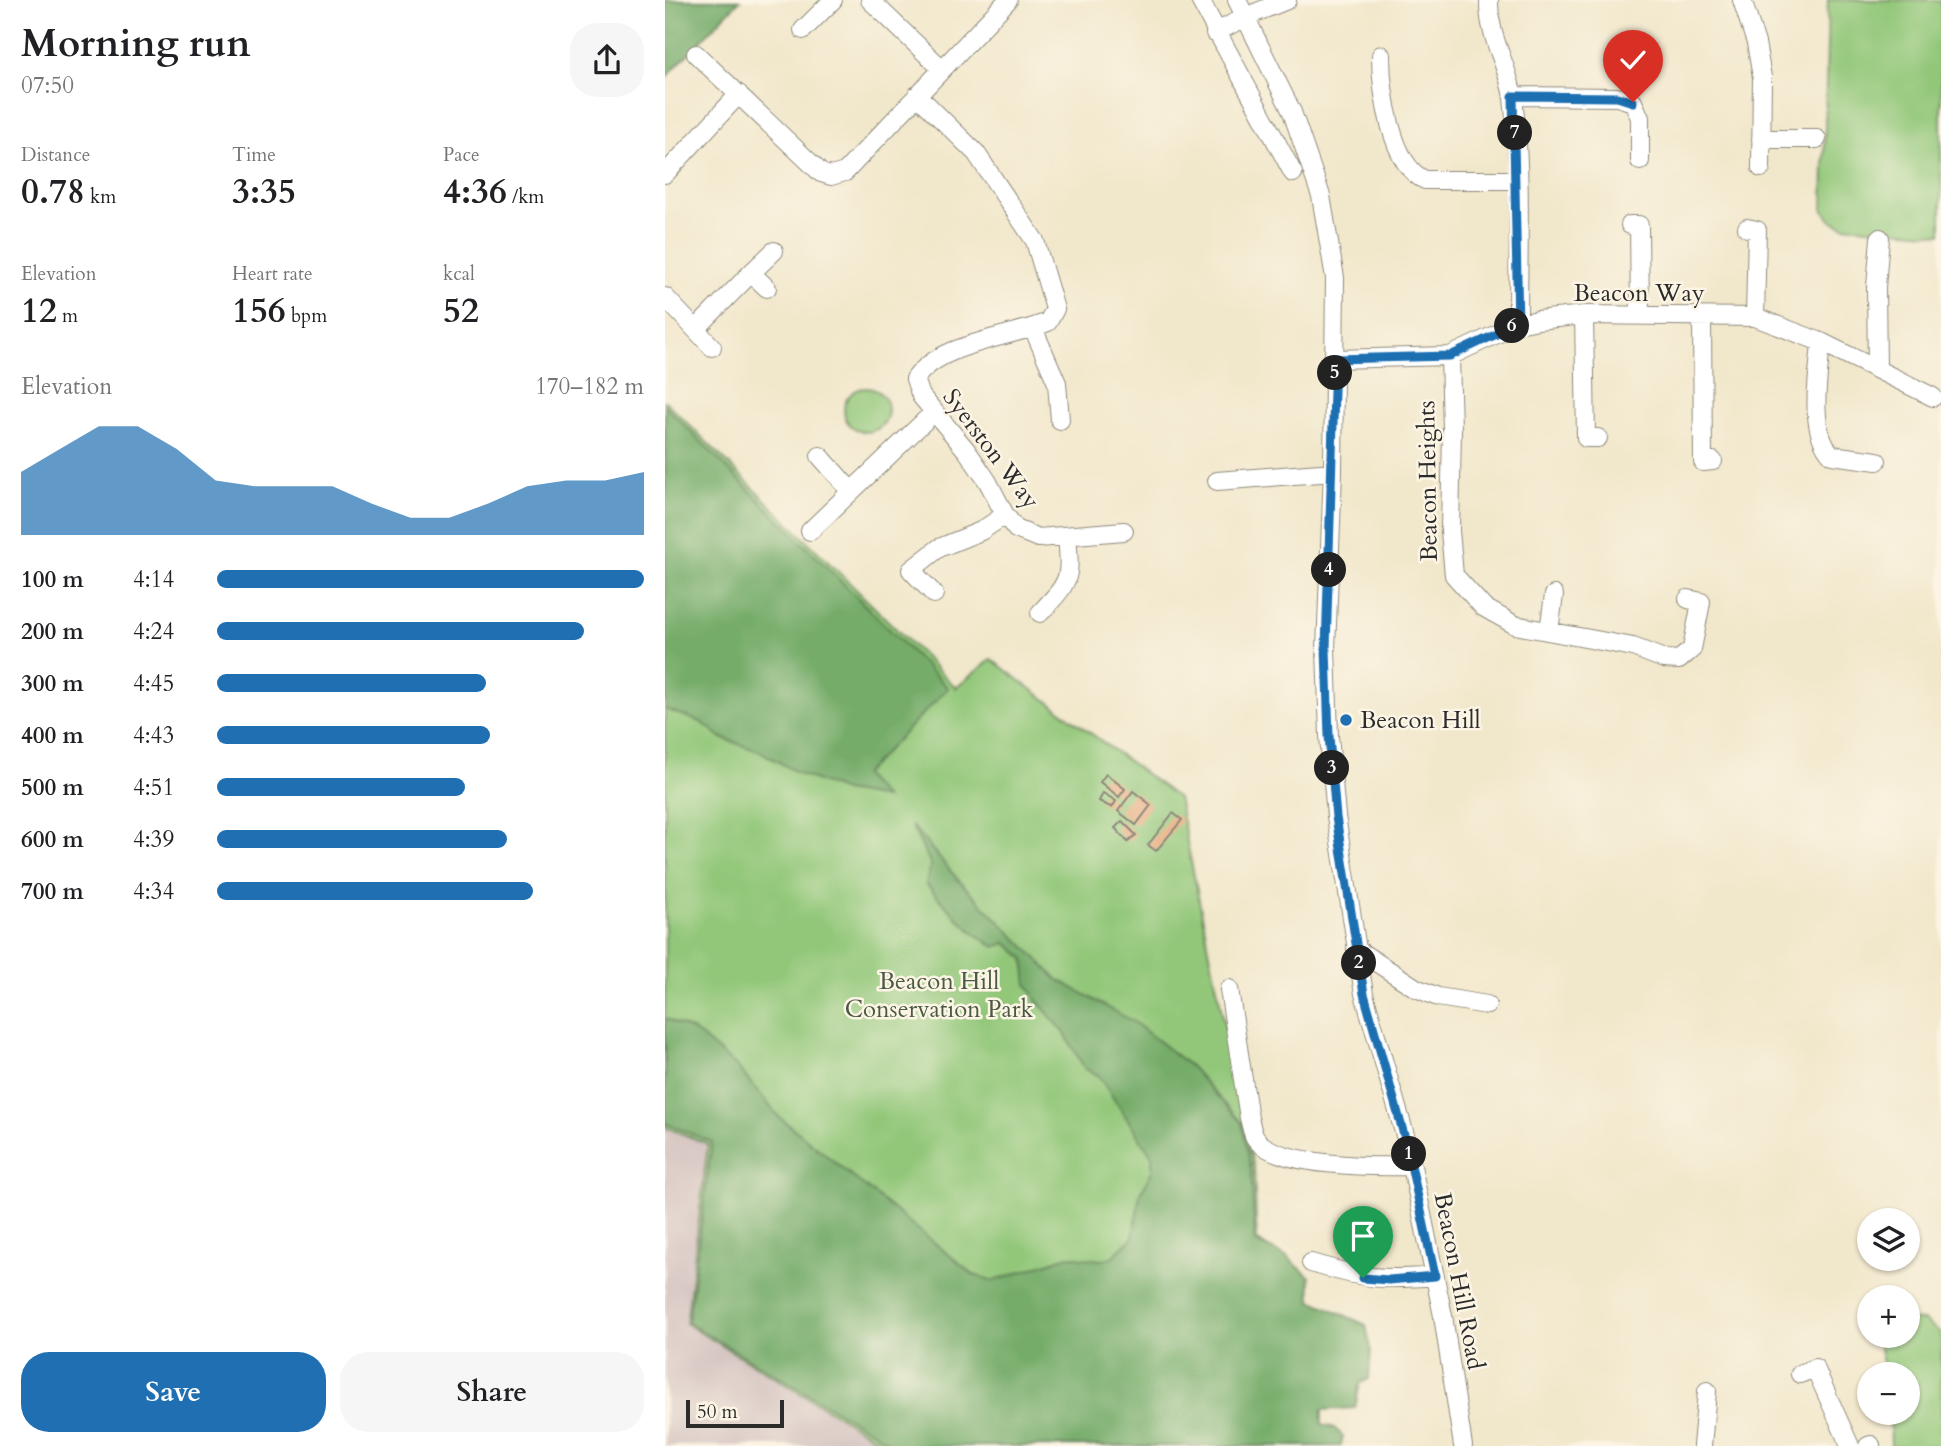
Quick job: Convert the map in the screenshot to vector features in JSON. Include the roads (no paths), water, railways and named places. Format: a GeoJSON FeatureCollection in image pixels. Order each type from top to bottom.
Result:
{"type":"FeatureCollection","features":[{"type":"Feature","properties":{"kind":"street"},"geometry":{"type":"LineString","coordinates":[[803,30],[833,0]]}},
{"type":"Feature","properties":{"kind":"street"},"geometry":{"type":"LineString","coordinates":[[870,0],[942,69]]}},
{"type":"Feature","properties":{"kind":"street"},"geometry":{"type":"LineString","coordinates":[[696,54],[821,173],[831,176],[845,172],[1008,0]]}},
{"type":"Feature","properties":{"kind":"street"},"geometry":{"type":"LineString","coordinates":[[1200,0],[1215,33],[1293,173]]}},
{"type":"Feature","properties":{"kind":"street"},"geometry":{"type":"LineString","coordinates":[[1215,33],[1241,8],[1287,0]]}},
{"type":"Feature","properties":{"kind":"street"},"geometry":{"type":"LineString","coordinates":[[1489,0],[1493,42],[1513,96],[1517,180],[1518,324]]}},
{"type":"Feature","properties":{"kind":"street"},"geometry":{"type":"LineString","coordinates":[[1742,0],[1756,43],[1762,77],[1761,168]]}},
{"type":"Feature","properties":{"kind":"street","name":"Beacon Hill Road"},"geometry":{"type":"LineString","coordinates":[[1241,8],[1292,111],[1321,196],[1335,278],[1333,472],[1326,649],[1329,736],[1343,874],[1364,994],[1411,1166],[1435,1276],[1463,1446]]}},
{"type":"Feature","properties":{"kind":"street"},"geometry":{"type":"LineString","coordinates":[[1375,65],[1405,164],[1412,175],[1425,180],[1517,180]]}},
{"type":"Feature","properties":{"kind":"street"},"geometry":{"type":"LineString","coordinates":[[665,174],[739,94]]}},
{"type":"Feature","properties":{"kind":"street"},"geometry":{"type":"LineString","coordinates":[[917,95],[977,153],[1035,241],[1055,309],[1048,322],[1033,328],[1057,383],[1067,394],[1060,421]]}},
{"type":"Feature","properties":{"kind":"street"},"geometry":{"type":"LineString","coordinates":[[1513,96],[1617,97],[1633,102],[1640,118],[1645,150]]}},
{"type":"Feature","properties":{"kind":"street"},"geometry":{"type":"LineString","coordinates":[[1761,139],[1817,139]]}},
{"type":"Feature","properties":{"kind":"street"},"geometry":{"type":"LineString","coordinates":[[1639,225],[1640,316]]}},
{"type":"Feature","properties":{"kind":"street"},"geometry":{"type":"LineString","coordinates":[[1755,317],[1757,230]]}},
{"type":"Feature","properties":{"kind":"street"},"geometry":{"type":"LineString","coordinates":[[1877,369],[1876,287],[1880,238]]}},
{"type":"Feature","properties":{"kind":"street"},"geometry":{"type":"LineString","coordinates":[[696,329],[774,251]]}},
{"type":"Feature","properties":{"kind":"street"},"geometry":{"type":"LineString","coordinates":[[751,274],[767,288]]}},
{"type":"Feature","properties":{"kind":"street"},"geometry":{"type":"LineString","coordinates":[[665,297],[712,347]]}},
{"type":"Feature","properties":{"kind":"street"},"geometry":{"type":"LineString","coordinates":[[1584,315],[1586,438]]}},
{"type":"Feature","properties":{"kind":"street","name":"Beacon Way"},"geometry":{"type":"LineString","coordinates":[[1335,359],[1450,356],[1518,324],[1584,315],[1755,317],[1821,342],[1905,386],[1933,397]]}},
{"type":"Feature","properties":{"kind":"street"},"geometry":{"type":"LineString","coordinates":[[1702,318],[1703,462]]}},
{"type":"Feature","properties":{"kind":"street","name":"Syerston Way"},"geometry":{"type":"LineString","coordinates":[[1033,328],[1003,334],[925,364],[915,379],[921,396],[988,482],[1005,515],[1016,529],[1038,538],[1124,531]]}},
{"type":"Feature","properties":{"kind":"street"},"geometry":{"type":"LineString","coordinates":[[1821,342],[1818,418],[1822,445],[1832,455],[1877,461]]}},
{"type":"Feature","properties":{"kind":"street","name":"Beacon Heights"},"geometry":{"type":"LineString","coordinates":[[1450,356],[1453,430],[1450,531],[1454,575],[1483,607],[1515,625],[1633,647],[1664,659],[1679,660],[1692,649],[1701,602]]}},
{"type":"Feature","properties":{"kind":"street"},"geometry":{"type":"LineString","coordinates":[[810,531],[934,412]]}},
{"type":"Feature","properties":{"kind":"street"},"geometry":{"type":"LineString","coordinates":[[820,456],[851,491]]}},
{"type":"Feature","properties":{"kind":"street"},"geometry":{"type":"LineString","coordinates":[[1217,481],[1333,472]]}},
{"type":"Feature","properties":{"kind":"street"},"geometry":{"type":"LineString","coordinates":[[934,594],[906,564],[981,531],[1005,515]]}},
{"type":"Feature","properties":{"kind":"street"},"geometry":{"type":"LineString","coordinates":[[1040,613],[1064,587],[1070,572],[1067,536]]}},
{"type":"Feature","properties":{"kind":"street"},"geometry":{"type":"LineString","coordinates":[[1057,595],[1071,607]]}},
{"type":"Feature","properties":{"kind":"street"},"geometry":{"type":"LineString","coordinates":[[1549,631],[1554,595]]}},
{"type":"Feature","properties":{"kind":"street"},"geometry":{"type":"LineString","coordinates":[[1356,949],[1416,988],[1438,997],[1487,1006]]}},
{"type":"Feature","properties":{"kind":"street"},"geometry":{"type":"LineString","coordinates":[[1229,989],[1249,1118],[1255,1139],[1275,1152],[1351,1167],[1411,1166]]}},
{"type":"Feature","properties":{"kind":"street"},"geometry":{"type":"LineString","coordinates":[[1311,1263],[1363,1278],[1389,1280],[1435,1276]]}},
{"type":"Feature","properties":{"kind":"street"},"geometry":{"type":"LineString","coordinates":[[1800,1374],[1815,1368],[1850,1446]]}},
{"type":"Feature","properties":{"kind":"street"},"geometry":{"type":"LineString","coordinates":[[1702,1446],[1707,1391]]}},
{"type":"Feature","properties":{"kind":"place","name":"Beacon Hill"},"geometry":{"type":"Point","coordinates":[1346,720]}},
{"type":"Feature","properties":{"kind":"park label","name":"Beacon Hill Conservation Park"},"geometry":{"type":"Point","coordinates":[939,995]}}]}
